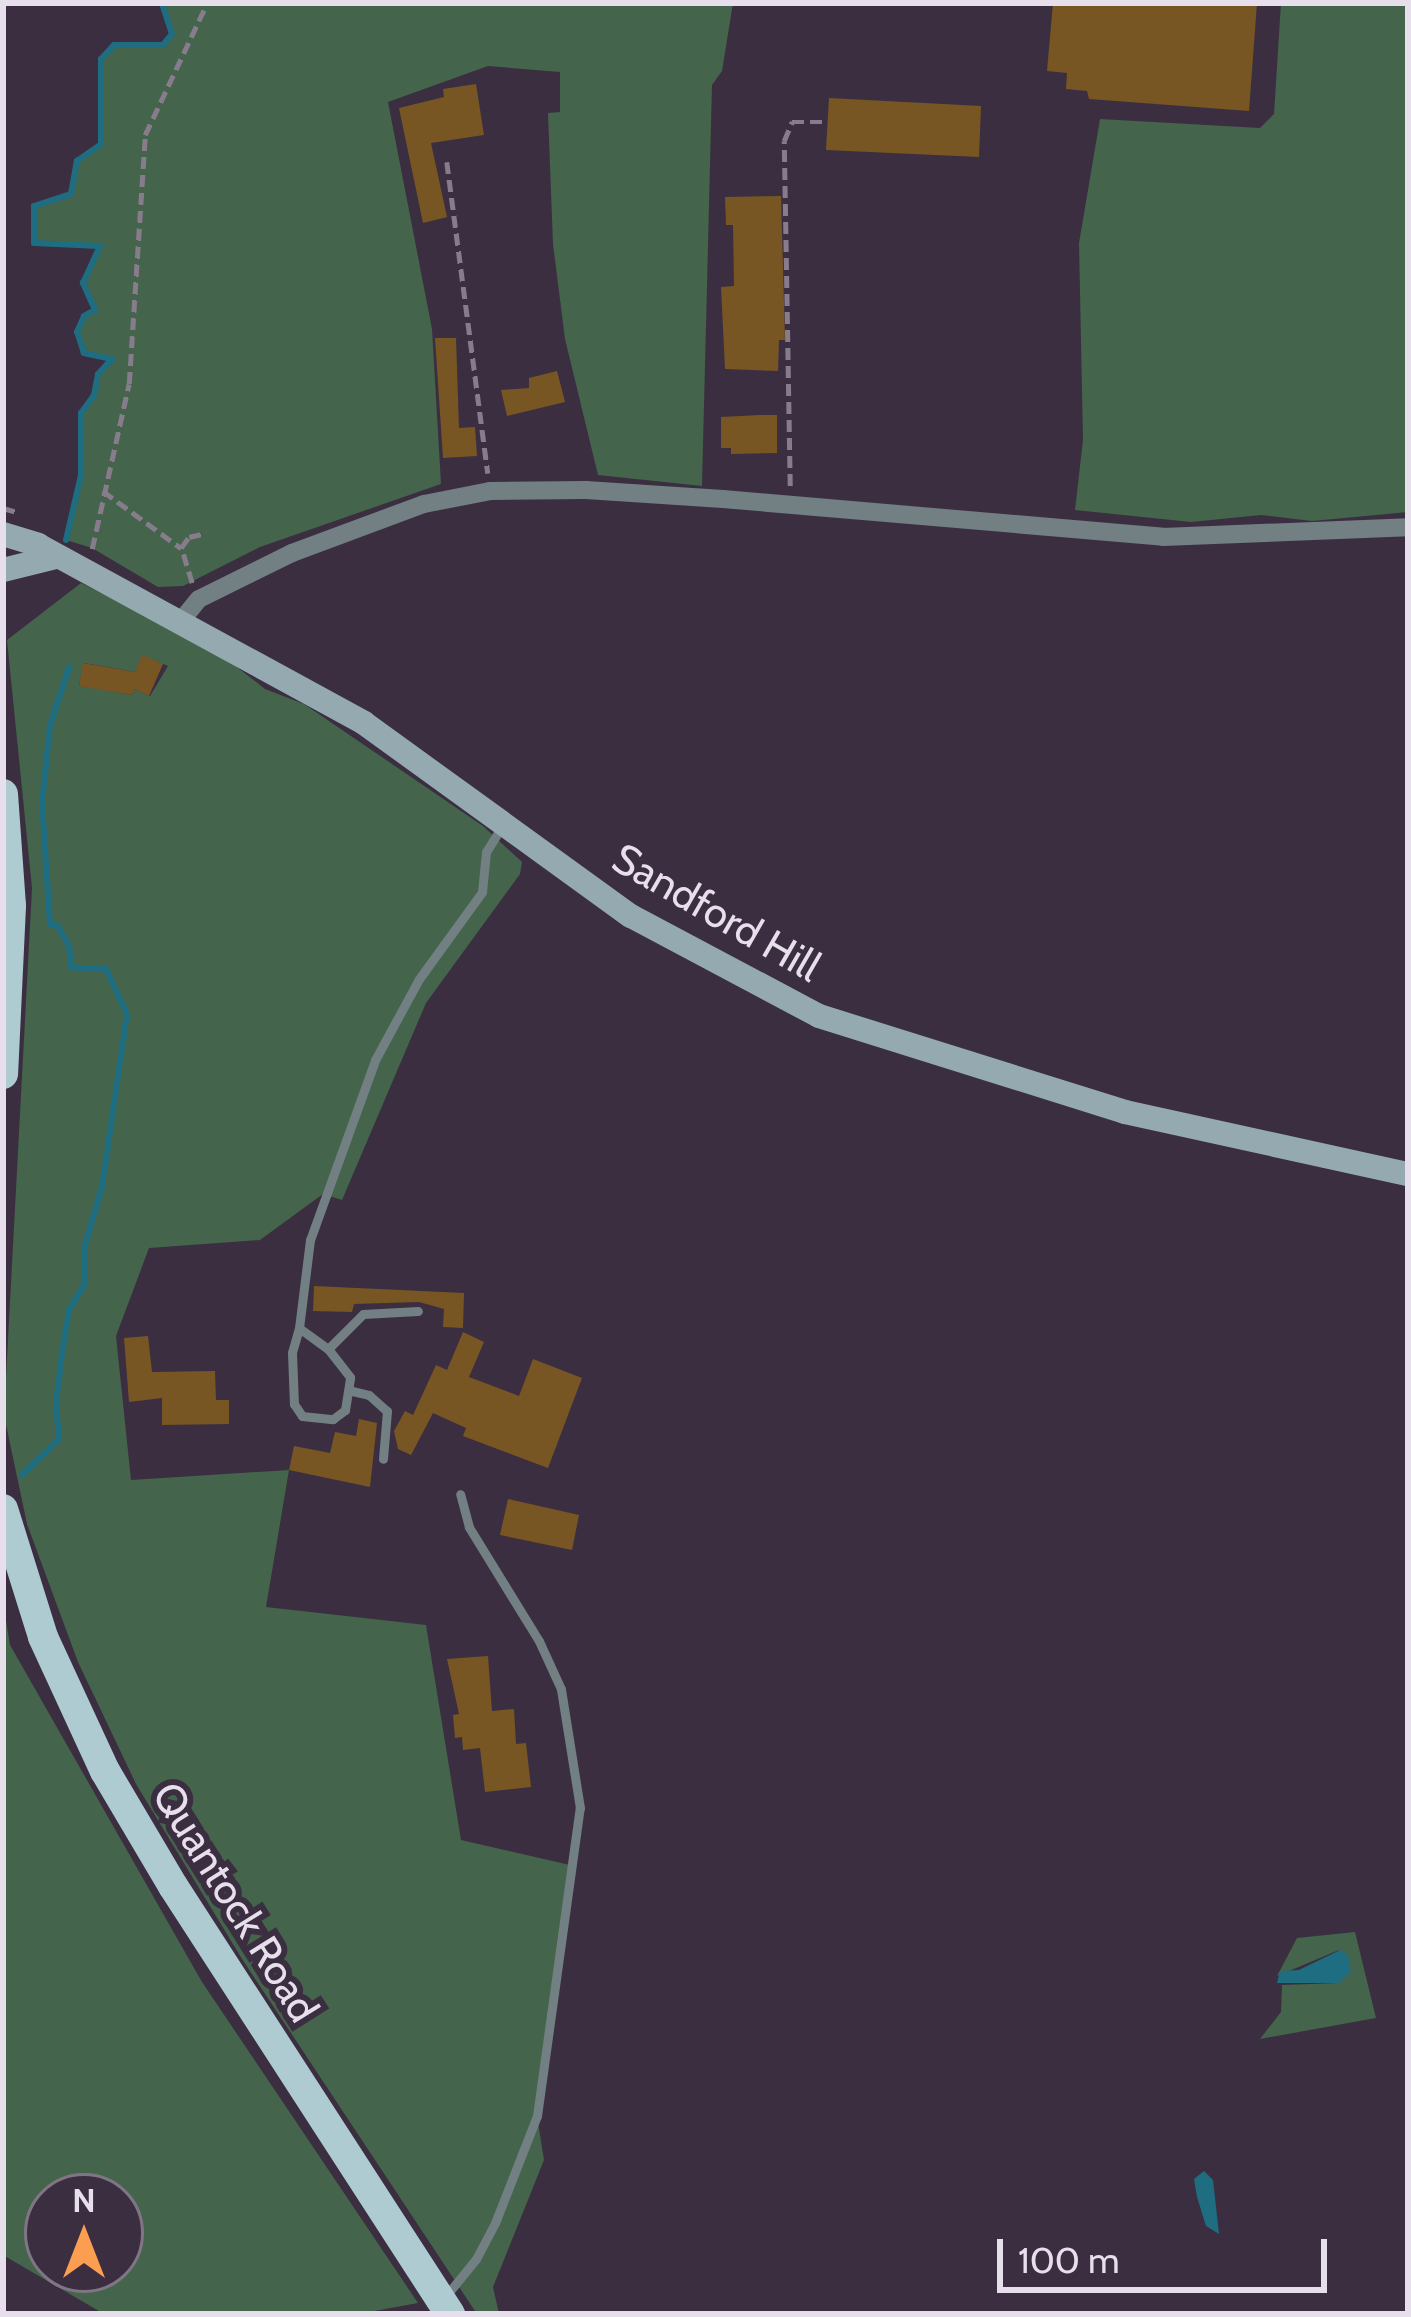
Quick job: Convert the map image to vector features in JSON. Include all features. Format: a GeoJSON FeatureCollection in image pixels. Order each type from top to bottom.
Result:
{"type":"FeatureCollection","features":[{"type":"Feature","properties":{"kind":"main road","name":"Sandford Hill"},"geometry":{"type":"LineString","coordinates":[[3,534],[181,621],[364,724],[631,916],[819,1016],[1125,1112],[1408,1174]]}},
{"type":"Feature","properties":{"kind":"main road"},"geometry":{"type":"LineString","coordinates":[[3,570],[56,557]]}},
{"type":"Feature","properties":{"kind":"main road"},"geometry":{"type":"LineString","coordinates":[[3,794],[10,906],[3,1074]]}},
{"type":"Feature","properties":{"kind":"main road","name":"Quantock Road"},"geometry":{"type":"LineString","coordinates":[[3,1509],[43,1637],[105,1771],[172,1886],[446,2308]]}},
{"type":"Feature","properties":{"kind":"street"},"geometry":{"type":"LineString","coordinates":[[181,621],[199,599],[376,520],[490,491],[586,490],[1162,537],[1408,527]]}},
{"type":"Feature","properties":{"kind":"lane"},"geometry":{"type":"LineString","coordinates":[[299,1328],[328,1349],[350,1377],[352,1391],[345,1410],[333,1419],[302,1416],[294,1404],[292,1379],[310,1240],[375,1060],[419,979],[482,892],[486,852],[502,826]]}},
{"type":"Feature","properties":{"kind":"lane"},"geometry":{"type":"LineString","coordinates":[[328,1349],[363,1314],[418,1311]]}},
{"type":"Feature","properties":{"kind":"lane"},"geometry":{"type":"LineString","coordinates":[[352,1391],[369,1395],[387,1411],[383,1459]]}},
{"type":"Feature","properties":{"kind":"lane"},"geometry":{"type":"LineString","coordinates":[[446,2308],[476,2259],[537,2116],[580,1808],[571,1727],[561,1689],[539,1641],[469,1527],[460,1493]]}},
{"type":"Feature","properties":{"kind":"path"},"geometry":{"type":"LineString","coordinates":[[85,571],[129,384],[145,135],[207,3]]}},
{"type":"Feature","properties":{"kind":"path"},"geometry":{"type":"LineString","coordinates":[[790,504],[784,141],[792,122],[821,122]]}},
{"type":"Feature","properties":{"kind":"path"},"geometry":{"type":"LineString","coordinates":[[447,162],[490,491]]}},
{"type":"Feature","properties":{"kind":"path"},"geometry":{"type":"LineString","coordinates":[[103,491],[181,548],[199,599]]}},
{"type":"Feature","properties":{"kind":"path"},"geometry":{"type":"LineString","coordinates":[[181,548],[189,537],[207,533]]}},
{"type":"Feature","properties":{"kind":"green space"},"geometry":{"type":"Polygon","coordinates":[[[162,3],[733,3],[722,71],[712,85],[702,486],[598,475],[565,339],[553,244],[548,113],[560,112],[560,72],[488,66],[388,102],[432,329],[441,484],[260,547],[183,586],[158,587],[92,548],[66,540],[81,475],[81,413],[94,395],[98,374],[111,360],[84,353],[77,332],[84,316],[95,309],[83,283],[99,247],[34,243],[34,206],[71,194],[77,161],[100,144],[101,59],[114,45],[163,45],[172,34],[162,3]]]}},
{"type":"Feature","properties":{"kind":"green space"},"geometry":{"type":"Polygon","coordinates":[[[1281,3],[1408,3],[1408,512],[1312,521],[1261,515],[1191,522],[1075,510],[1083,440],[1079,243],[1100,119],[1260,128],[1274,114],[1281,3]]]}},
{"type":"Feature","properties":{"kind":"green space"},"geometry":{"type":"Polygon","coordinates":[[[81,583],[214,649],[265,689],[304,704],[483,826],[522,862],[520,874],[426,1003],[342,1200],[323,1194],[260,1240],[149,1248],[116,1336],[131,1480],[289,1470],[266,1607],[426,1625],[461,1840],[570,1865],[537,2116],[544,2160],[493,2287],[499,2314],[477,2314],[242,1959],[136,1784],[78,1662],[27,1524],[4,1415],[32,888],[7,640],[81,583]],[[143,656],[135,672],[84,663],[79,685],[132,695],[135,689],[150,696],[168,666],[143,656]]]}},
{"type":"Feature","properties":{"kind":"green space"},"geometry":{"type":"Polygon","coordinates":[[[3,1602],[10,1645],[202,1982],[418,2303],[358,2314],[104,2314],[68,2293],[144,2293],[144,2173],[24,2173],[24,2267],[3,2255],[3,1602]]]}},
{"type":"Feature","properties":{"kind":"green space"},"geometry":{"type":"Polygon","coordinates":[[[1355,1932],[1376,2018],[1260,2039],[1281,2012],[1282,1985],[1339,1983],[1339,1950],[1277,1976],[1297,1938],[1355,1932]]]}},
{"type":"Feature","properties":{"kind":"water"},"geometry":{"type":"Polygon","coordinates":[[[1340,1950],[1348,1955],[1351,1972],[1339,1983],[1277,1983],[1280,1971],[1299,1970],[1340,1950]]]}},
{"type":"Feature","properties":{"kind":"water"},"geometry":{"type":"Polygon","coordinates":[[[1204,2171],[1213,2180],[1219,2234],[1206,2226],[1197,2197],[1194,2179],[1204,2171]]]}},
{"type":"Feature","properties":{"kind":"building"},"geometry":{"type":"Polygon","coordinates":[[[1053,3],[1257,3],[1249,111],[1089,99],[1087,91],[1066,89],[1067,73],[1047,71],[1053,3]]]}},
{"type":"Feature","properties":{"kind":"building"},"geometry":{"type":"Polygon","coordinates":[[[476,84],[484,135],[431,143],[447,217],[423,223],[399,108],[444,97],[443,89],[476,84]]]}},
{"type":"Feature","properties":{"kind":"building"},"geometry":{"type":"Polygon","coordinates":[[[829,98],[981,106],[979,157],[826,150],[829,98]]]}},
{"type":"Feature","properties":{"kind":"building"},"geometry":{"type":"Polygon","coordinates":[[[781,196],[785,340],[779,340],[778,371],[725,369],[721,287],[734,286],[733,225],[726,225],[725,197],[781,196]]]}},
{"type":"Feature","properties":{"kind":"building"},"geometry":{"type":"Polygon","coordinates":[[[435,338],[456,338],[459,428],[475,427],[477,456],[443,458],[435,338]]]}},
{"type":"Feature","properties":{"kind":"building"},"geometry":{"type":"Polygon","coordinates":[[[557,371],[565,402],[507,416],[501,390],[529,388],[529,378],[557,371]]]}},
{"type":"Feature","properties":{"kind":"building"},"geometry":{"type":"Polygon","coordinates":[[[777,415],[777,453],[731,454],[731,448],[721,448],[721,417],[777,415]]]}},
{"type":"Feature","properties":{"kind":"building"},"geometry":{"type":"Polygon","coordinates":[[[142,655],[163,664],[149,696],[135,689],[132,695],[79,686],[83,663],[135,672],[142,655]]]}},
{"type":"Feature","properties":{"kind":"building"},"geometry":{"type":"Polygon","coordinates":[[[314,1286],[464,1293],[463,1328],[443,1327],[444,1309],[419,1302],[354,1304],[352,1312],[313,1311],[314,1286]]]}},
{"type":"Feature","properties":{"kind":"building"},"geometry":{"type":"Polygon","coordinates":[[[463,1332],[484,1342],[469,1377],[519,1396],[533,1359],[582,1378],[548,1468],[463,1436],[466,1428],[433,1413],[411,1455],[398,1449],[394,1431],[405,1411],[413,1415],[436,1365],[447,1370],[463,1332]]]}},
{"type":"Feature","properties":{"kind":"building"},"geometry":{"type":"Polygon","coordinates":[[[148,1336],[152,1372],[215,1371],[216,1400],[229,1400],[229,1424],[162,1425],[162,1398],[129,1402],[124,1338],[148,1336]]]}},
{"type":"Feature","properties":{"kind":"building"},"geometry":{"type":"Polygon","coordinates":[[[359,1419],[377,1423],[370,1487],[289,1470],[294,1446],[330,1453],[335,1432],[356,1436],[359,1419]]]}},
{"type":"Feature","properties":{"kind":"building"},"geometry":{"type":"Polygon","coordinates":[[[508,1499],[579,1515],[572,1550],[500,1535],[508,1499]]]}},
{"type":"Feature","properties":{"kind":"building"},"geometry":{"type":"Polygon","coordinates":[[[488,1656],[492,1711],[514,1709],[516,1744],[526,1743],[531,1787],[485,1792],[480,1748],[463,1750],[462,1737],[455,1738],[453,1715],[459,1714],[447,1659],[488,1656]]]}},
{"type":"Feature","properties":{"kind":"waterway"},"geometry":{"type":"LineString","coordinates":[[66,540],[81,475],[81,413],[94,395],[98,374],[112,359],[84,353],[77,332],[84,316],[95,310],[83,283],[100,246],[34,243],[34,206],[71,194],[77,161],[101,144],[101,59],[114,45],[163,45],[172,34],[162,3]]}},
{"type":"Feature","properties":{"kind":"waterway"},"geometry":{"type":"LineString","coordinates":[[22,1475],[59,1439],[56,1404],[62,1353],[69,1310],[84,1285],[85,1245],[102,1187],[127,1014],[106,969],[71,967],[69,946],[58,926],[50,924],[42,802],[50,726],[69,667]]}}]}
